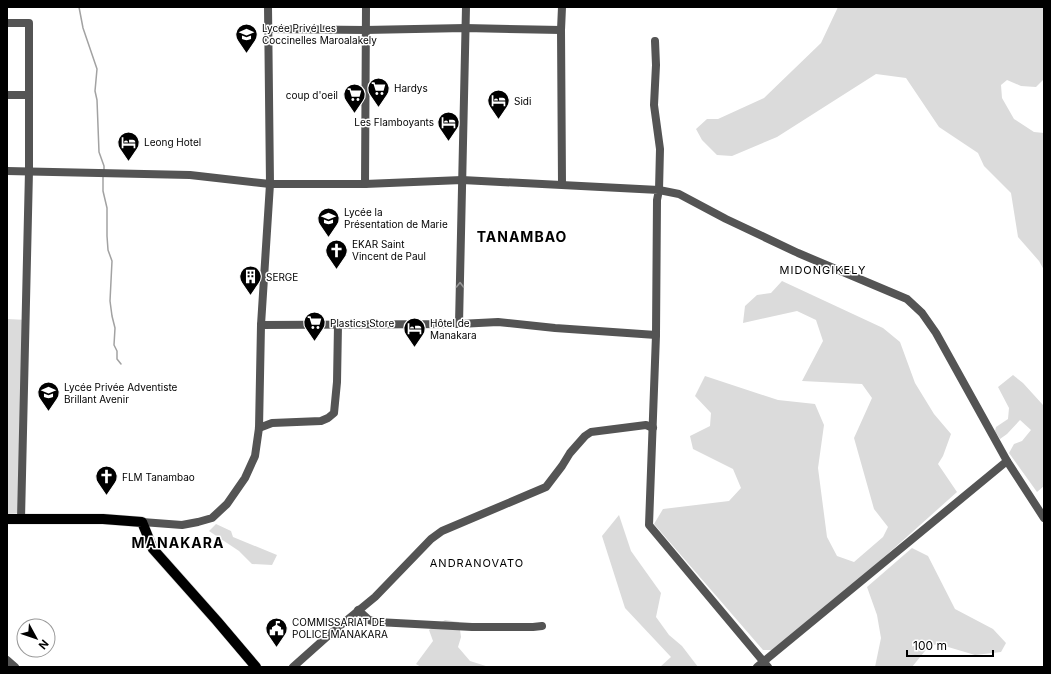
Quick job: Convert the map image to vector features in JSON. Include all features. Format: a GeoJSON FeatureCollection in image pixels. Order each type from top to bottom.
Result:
{"type":"FeatureCollection","features":[{"type":"Feature","properties":{"kind":"main road"},"geometry":{"type":"LineString","coordinates":[[7,519],[142,522],[153,549],[256,667]]}},
{"type":"Feature","properties":{"kind":"street"},"geometry":{"type":"LineString","coordinates":[[142,522],[182,525],[212,518],[227,504],[245,478],[256,456],[259,428],[261,325],[270,184],[268,7]]}},
{"type":"Feature","properties":{"kind":"street"},"geometry":{"type":"LineString","coordinates":[[365,184],[366,7]]}},
{"type":"Feature","properties":{"kind":"street"},"geometry":{"type":"LineString","coordinates":[[460,324],[466,7]]}},
{"type":"Feature","properties":{"kind":"street"},"geometry":{"type":"LineString","coordinates":[[562,7],[562,184]]}},
{"type":"Feature","properties":{"kind":"street"},"geometry":{"type":"LineString","coordinates":[[7,23],[29,23],[29,172],[21,520]]}},
{"type":"Feature","properties":{"kind":"street"},"geometry":{"type":"LineString","coordinates":[[268,29],[365,30],[466,28],[561,30]]}},
{"type":"Feature","properties":{"kind":"street"},"geometry":{"type":"LineString","coordinates":[[655,41],[656,64],[654,105],[660,149],[659,190],[657,200],[656,335],[649,525],[763,665],[1007,461]]}},
{"type":"Feature","properties":{"kind":"street"},"geometry":{"type":"LineString","coordinates":[[7,95],[29,95]]}},
{"type":"Feature","properties":{"kind":"street"},"geometry":{"type":"LineString","coordinates":[[7,171],[190,175],[270,184],[365,184],[462,180],[659,190],[679,194],[726,219],[791,249],[907,299],[922,312],[936,333],[1007,461],[1044,518]]}},
{"type":"Feature","properties":{"kind":"street"},"geometry":{"type":"LineString","coordinates":[[261,325],[460,324],[498,322],[555,328],[656,335]]}},
{"type":"Feature","properties":{"kind":"street"},"geometry":{"type":"LineString","coordinates":[[259,428],[272,423],[321,422],[334,413],[337,382],[338,325]]}},
{"type":"Feature","properties":{"kind":"street"},"geometry":{"type":"LineString","coordinates":[[293,667],[375,597],[431,539],[442,531],[546,487],[570,453],[585,436],[591,432],[646,425],[652,428]]}},
{"type":"Feature","properties":{"kind":"street"},"geometry":{"type":"LineString","coordinates":[[358,610],[369,620],[377,622],[472,627],[542,626]]}},
{"type":"Feature","properties":{"kind":"street"},"geometry":{"type":"LineString","coordinates":[[7,660],[15,667]]}},
{"type":"Feature","properties":{"kind":"shaded area"},"geometry":{"type":"Polygon","coordinates":[[[838,7],[1044,7],[1044,79],[1036,87],[1021,86],[1007,80],[1001,85],[1002,98],[1014,119],[1034,132],[1044,133],[1044,270],[1039,261],[1018,237],[1011,193],[984,166],[978,153],[939,127],[906,78],[876,74],[777,137],[732,156],[717,155],[702,140],[696,129],[707,119],[718,119],[764,98],[821,43],[838,7]]]}},
{"type":"Feature","properties":{"kind":"shaded area"},"geometry":{"type":"Polygon","coordinates":[[[782,281],[883,328],[900,342],[915,383],[934,414],[951,434],[943,456],[938,464],[957,492],[863,576],[772,650],[763,650],[654,524],[663,509],[729,501],[741,488],[733,469],[693,449],[690,436],[710,426],[711,413],[695,396],[705,376],[778,400],[815,404],[824,425],[818,468],[827,537],[837,556],[854,562],[883,537],[888,527],[874,509],[854,438],[872,398],[862,384],[802,381],[823,341],[816,320],[797,311],[743,323],[745,306],[757,295],[771,293],[782,281]]]}},
{"type":"Feature","properties":{"kind":"shaded area"},"geometry":{"type":"Polygon","coordinates":[[[7,319],[27,320],[18,513],[7,514],[7,319]]]}},
{"type":"Feature","properties":{"kind":"shaded area"},"geometry":{"type":"Polygon","coordinates":[[[1013,375],[1023,383],[1043,405],[1044,404],[1044,486],[1037,492],[1009,453],[1014,444],[1022,441],[1031,430],[1020,420],[1000,439],[995,431],[996,427],[1008,419],[1009,408],[998,387],[1013,375]]]}},
{"type":"Feature","properties":{"kind":"shaded area"},"geometry":{"type":"Polygon","coordinates":[[[619,515],[631,551],[661,593],[656,617],[669,635],[682,646],[698,667],[660,667],[671,657],[625,608],[602,536],[619,515]]]}},
{"type":"Feature","properties":{"kind":"shaded area"},"geometry":{"type":"Polygon","coordinates":[[[216,524],[231,531],[233,537],[277,555],[272,565],[252,564],[239,551],[209,531],[216,524]]]}},
{"type":"Feature","properties":{"kind":"shaded area"},"geometry":{"type":"Polygon","coordinates":[[[912,548],[928,556],[955,609],[993,629],[1006,643],[1001,652],[975,655],[938,644],[929,646],[912,667],[875,667],[881,638],[877,615],[867,587],[912,548]]]}},
{"type":"Feature","properties":{"kind":"shaded area"},"geometry":{"type":"Polygon","coordinates":[[[445,620],[459,622],[461,637],[458,647],[470,661],[489,667],[421,667],[416,664],[433,641],[429,630],[445,620]]]}},
{"type":"Feature","properties":{"kind":"waterway"},"geometry":{"type":"LineString","coordinates":[[79,7],[83,28],[97,69],[95,91],[97,100],[99,152],[104,166],[104,171]]}},
{"type":"Feature","properties":{"kind":"waterway"},"geometry":{"type":"LineString","coordinates":[[103,177],[103,191],[107,208],[108,250],[112,261],[110,301],[115,328],[114,345],[117,351],[117,359],[121,364]]}},
{"type":"Feature","properties":{"kind":"place","name":"Lycée Privé Les Coccinelles Maroalakely"},"geometry":{"type":"Point","coordinates":[246,54]}},
{"type":"Feature","properties":{"kind":"place","name":"Hardys"},"geometry":{"type":"Point","coordinates":[378,108]}},
{"type":"Feature","properties":{"kind":"place","name":"coup d'oeil"},"geometry":{"type":"Point","coordinates":[354,114]}},
{"type":"Feature","properties":{"kind":"place","name":"Sidi"},"geometry":{"type":"Point","coordinates":[498,120]}},
{"type":"Feature","properties":{"kind":"place","name":"Les Flamboyants"},"geometry":{"type":"Point","coordinates":[449,142]}},
{"type":"Feature","properties":{"kind":"place","name":"Leong Hotel"},"geometry":{"type":"Point","coordinates":[129,162]}},
{"type":"Feature","properties":{"kind":"place","name":"Lycée la Présentation de Marie"},"geometry":{"type":"Point","coordinates":[328,238]}},
{"type":"Feature","properties":{"kind":"place","name":"EKAR Saint Vincent de Paul"},"geometry":{"type":"Point","coordinates":[336,270]}},
{"type":"Feature","properties":{"kind":"place","name":"SERGE"},"geometry":{"type":"Point","coordinates":[250,296]}},
{"type":"Feature","properties":{"kind":"place","name":"Plastics Store"},"geometry":{"type":"Point","coordinates":[315,342]}},
{"type":"Feature","properties":{"kind":"place","name":"Hôtel de Manakara"},"geometry":{"type":"Point","coordinates":[414,348]}},
{"type":"Feature","properties":{"kind":"place","name":"Lycée Privée Adventiste Brillant Avenir"},"geometry":{"type":"Point","coordinates":[48,412]}},
{"type":"Feature","properties":{"kind":"place","name":"FLM Tanambao"},"geometry":{"type":"Point","coordinates":[106,496]}},
{"type":"Feature","properties":{"kind":"place","name":"COMMISSARIAT DE POLICE MANAKARA"},"geometry":{"type":"Point","coordinates":[276,648]}},
{"type":"Feature","properties":{"kind":"district","name":"TANAMBAO"},"geometry":{"type":"Point","coordinates":[522,237]}},
{"type":"Feature","properties":{"kind":"district","name":"MIDONGIKELY"},"geometry":{"type":"Point","coordinates":[823,270]}},
{"type":"Feature","properties":{"kind":"district","name":"MANAKARA"},"geometry":{"type":"Point","coordinates":[178,543]}},
{"type":"Feature","properties":{"kind":"district","name":"ANDRANOVATO"},"geometry":{"type":"Point","coordinates":[477,563]}}]}
